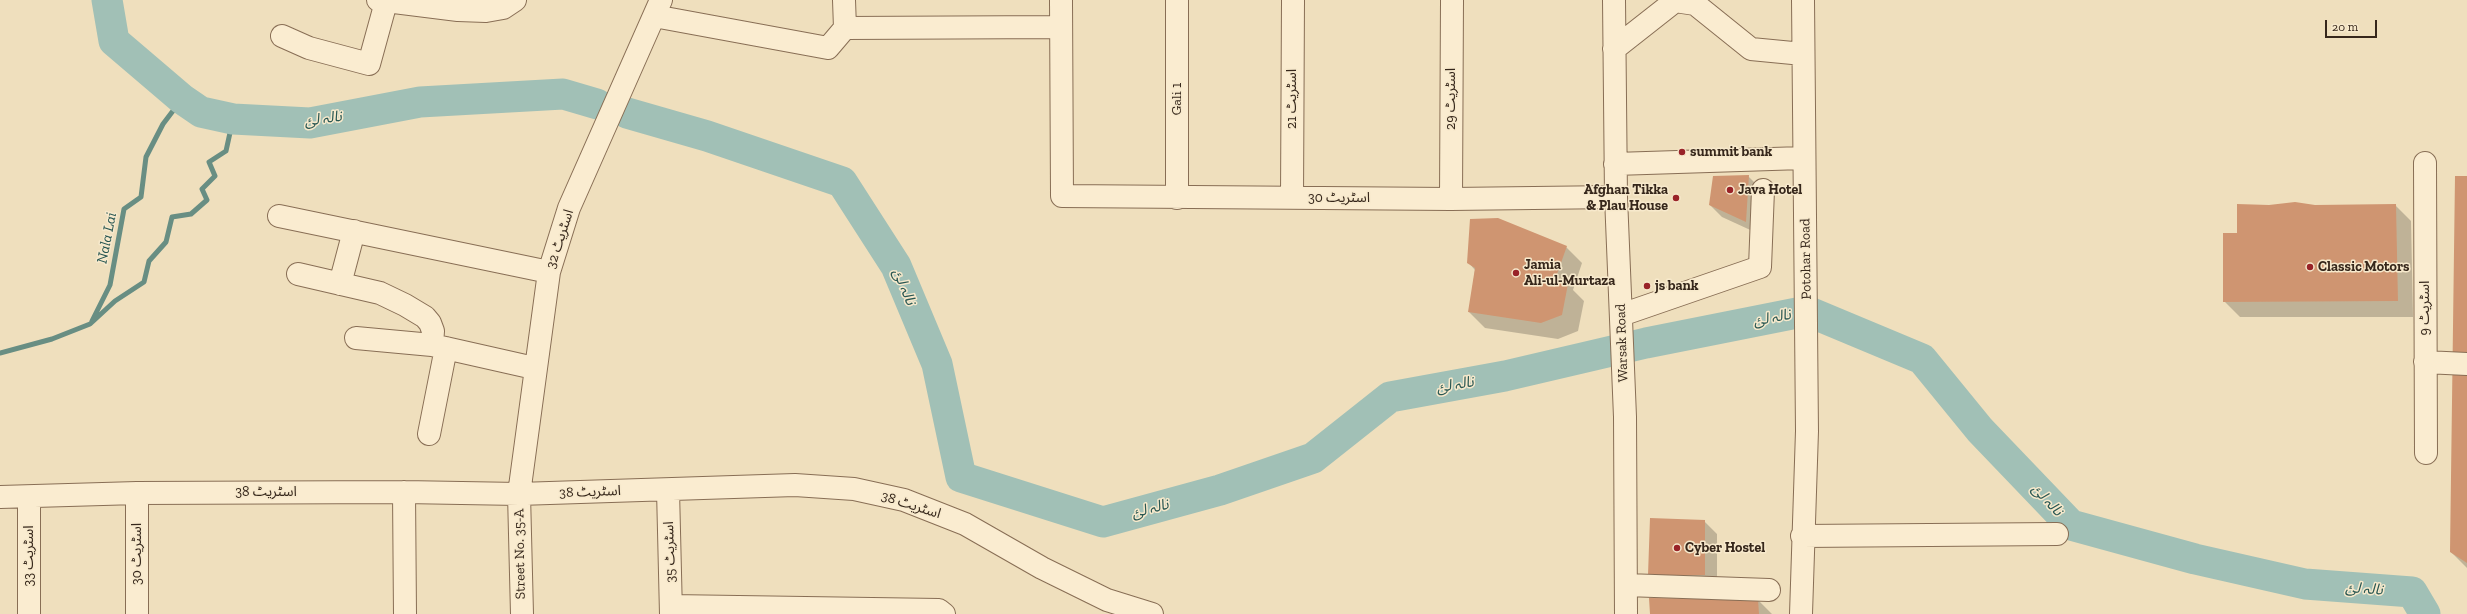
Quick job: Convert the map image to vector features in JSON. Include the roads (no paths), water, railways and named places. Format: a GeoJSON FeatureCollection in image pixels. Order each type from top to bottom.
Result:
{"type":"FeatureCollection","features":[{"type":"Feature","properties":{"kind":"street"},"geometry":{"type":"LineString","coordinates":[[282,36],[309,48],[369,64],[382,1],[486,11],[502,8],[515,0]]}},
{"type":"Feature","properties":{"kind":"street"},"geometry":{"type":"LineString","coordinates":[[657,8],[828,48],[845,28],[844,0]]}},
{"type":"Feature","properties":{"kind":"street"},"geometry":{"type":"LineString","coordinates":[[845,28],[1061,27],[1061,0]]}},
{"type":"Feature","properties":{"kind":"street","name":"Gali 1"},"geometry":{"type":"LineString","coordinates":[[1176,0],[1177,198]]}},
{"type":"Feature","properties":{"kind":"street","name":"اسٹریٹ 21"},"geometry":{"type":"LineString","coordinates":[[1292,0],[1292,198]]}},
{"type":"Feature","properties":{"kind":"street","name":"اسٹریٹ 29"},"geometry":{"type":"LineString","coordinates":[[1451,199],[1452,0]]}},
{"type":"Feature","properties":{"kind":"street","name":"Warsak Road"},"geometry":{"type":"LineString","coordinates":[[1614,0],[1615,164],[1625,417],[1626,614]]}},
{"type":"Feature","properties":{"kind":"street","name":"Potohar Road"},"geometry":{"type":"LineString","coordinates":[[1802,614],[1802,536],[1807,431],[1806,258],[1803,158],[1803,0]]}},
{"type":"Feature","properties":{"kind":"street"},"geometry":{"type":"LineString","coordinates":[[1614,49],[1675,2],[1695,4],[1751,49],[1803,54]]}},
{"type":"Feature","properties":{"kind":"street","name":"اسٹریٹ 32"},"geometry":{"type":"LineString","coordinates":[[519,494],[534,368],[549,272],[569,208],[657,8]]}},
{"type":"Feature","properties":{"kind":"street","name":"اسٹریٹ 30"},"geometry":{"type":"LineString","coordinates":[[1061,27],[1062,196],[1451,199],[1616,197]]}},
{"type":"Feature","properties":{"kind":"street"},"geometry":{"type":"LineString","coordinates":[[1615,164],[1803,158]]}},
{"type":"Feature","properties":{"kind":"street","name":"اسٹریٹ 9"},"geometry":{"type":"LineString","coordinates":[[2425,163],[2426,453]]}},
{"type":"Feature","properties":{"kind":"street"},"geometry":{"type":"LineString","coordinates":[[1621,322],[1760,267],[1763,190]]}},
{"type":"Feature","properties":{"kind":"street"},"geometry":{"type":"LineString","coordinates":[[279,216],[549,272]]}},
{"type":"Feature","properties":{"kind":"street"},"geometry":{"type":"LineString","coordinates":[[340,284],[354,231]]}},
{"type":"Feature","properties":{"kind":"street"},"geometry":{"type":"LineString","coordinates":[[298,274],[380,293],[425,318],[433,331],[439,346],[429,434]]}},
{"type":"Feature","properties":{"kind":"street"},"geometry":{"type":"LineString","coordinates":[[356,338],[439,346],[534,368]]}},
{"type":"Feature","properties":{"kind":"street"},"geometry":{"type":"LineString","coordinates":[[2425,362],[2467,364]]}},
{"type":"Feature","properties":{"kind":"street","name":"اسٹریٹ 38"},"geometry":{"type":"LineString","coordinates":[[0,497],[29,498],[137,493],[404,492],[519,494],[795,485],[854,489],[904,500],[965,524],[1042,568],[1107,600],[1152,614]]}},
{"type":"Feature","properties":{"kind":"street","name":"اسٹریٹ 35"},"geometry":{"type":"LineString","coordinates":[[668,490],[671,610]]}},
{"type":"Feature","properties":{"kind":"street"},"geometry":{"type":"LineString","coordinates":[[404,492],[405,614]]}},
{"type":"Feature","properties":{"kind":"street","name":"اسٹریٹ 30"},"geometry":{"type":"LineString","coordinates":[[137,493],[137,614]]}},
{"type":"Feature","properties":{"kind":"street","name":"Street No. 35-A"},"geometry":{"type":"LineString","coordinates":[[519,494],[522,614]]}},
{"type":"Feature","properties":{"kind":"street","name":"اسٹریٹ 33"},"geometry":{"type":"LineString","coordinates":[[29,498],[29,614]]}},
{"type":"Feature","properties":{"kind":"street"},"geometry":{"type":"LineString","coordinates":[[1802,536],[2058,534]]}},
{"type":"Feature","properties":{"kind":"street"},"geometry":{"type":"LineString","coordinates":[[1626,585],[1769,590]]}},
{"type":"Feature","properties":{"kind":"street"},"geometry":{"type":"LineString","coordinates":[[671,610],[939,610],[944,614]]}},
{"type":"Feature","properties":{"kind":"waterway","name":"نالہ لئ"},"geometry":{"type":"LineString","coordinates":[[107,0],[114,41],[182,99],[201,112],[233,119],[310,123],[420,102],[563,94],[597,104]]}},
{"type":"Feature","properties":{"kind":"waterway","name":"Nala Lai"},"geometry":{"type":"LineString","coordinates":[[92,321],[110,285],[124,209],[141,197],[146,157],[163,124],[182,99]]}},
{"type":"Feature","properties":{"kind":"waterway","name":"نالہ لئ"},"geometry":{"type":"LineString","coordinates":[[627,113],[707,136],[842,182],[896,266],[937,364],[961,477],[1103,522],[1220,490],[1313,458],[1390,397],[1505,376],[1646,343],[1807,311],[1922,359],[1980,430],[2071,525],[2195,559],[2305,584],[2412,592],[2425,614]]}},
{"type":"Feature","properties":{"kind":"waterway","name":"Nala Lai"},"geometry":{"type":"LineString","coordinates":[[0,353],[52,339],[90,324],[115,301],[144,282],[149,261],[166,242],[172,217],[191,214],[207,200],[202,189],[215,176],[209,162],[226,151],[233,119]]}},
{"type":"Feature","properties":{"kind":"place","name":"summit bank"},"geometry":{"type":"Point","coordinates":[1682,152]}},
{"type":"Feature","properties":{"kind":"place","name":"Java Hotel"},"geometry":{"type":"Point","coordinates":[1730,190]}},
{"type":"Feature","properties":{"kind":"place","name":"Afghan Tikka & Plau House"},"geometry":{"type":"Point","coordinates":[1676,198]}},
{"type":"Feature","properties":{"kind":"place","name":"Classic Motors"},"geometry":{"type":"Point","coordinates":[2310,267]}},
{"type":"Feature","properties":{"kind":"place","name":"Jamia Ali-ul-Murtaza"},"geometry":{"type":"Point","coordinates":[1516,273]}},
{"type":"Feature","properties":{"kind":"place","name":"js bank"},"geometry":{"type":"Point","coordinates":[1647,286]}},
{"type":"Feature","properties":{"kind":"place","name":"Cyber Hostel"},"geometry":{"type":"Point","coordinates":[1677,548]}}]}
